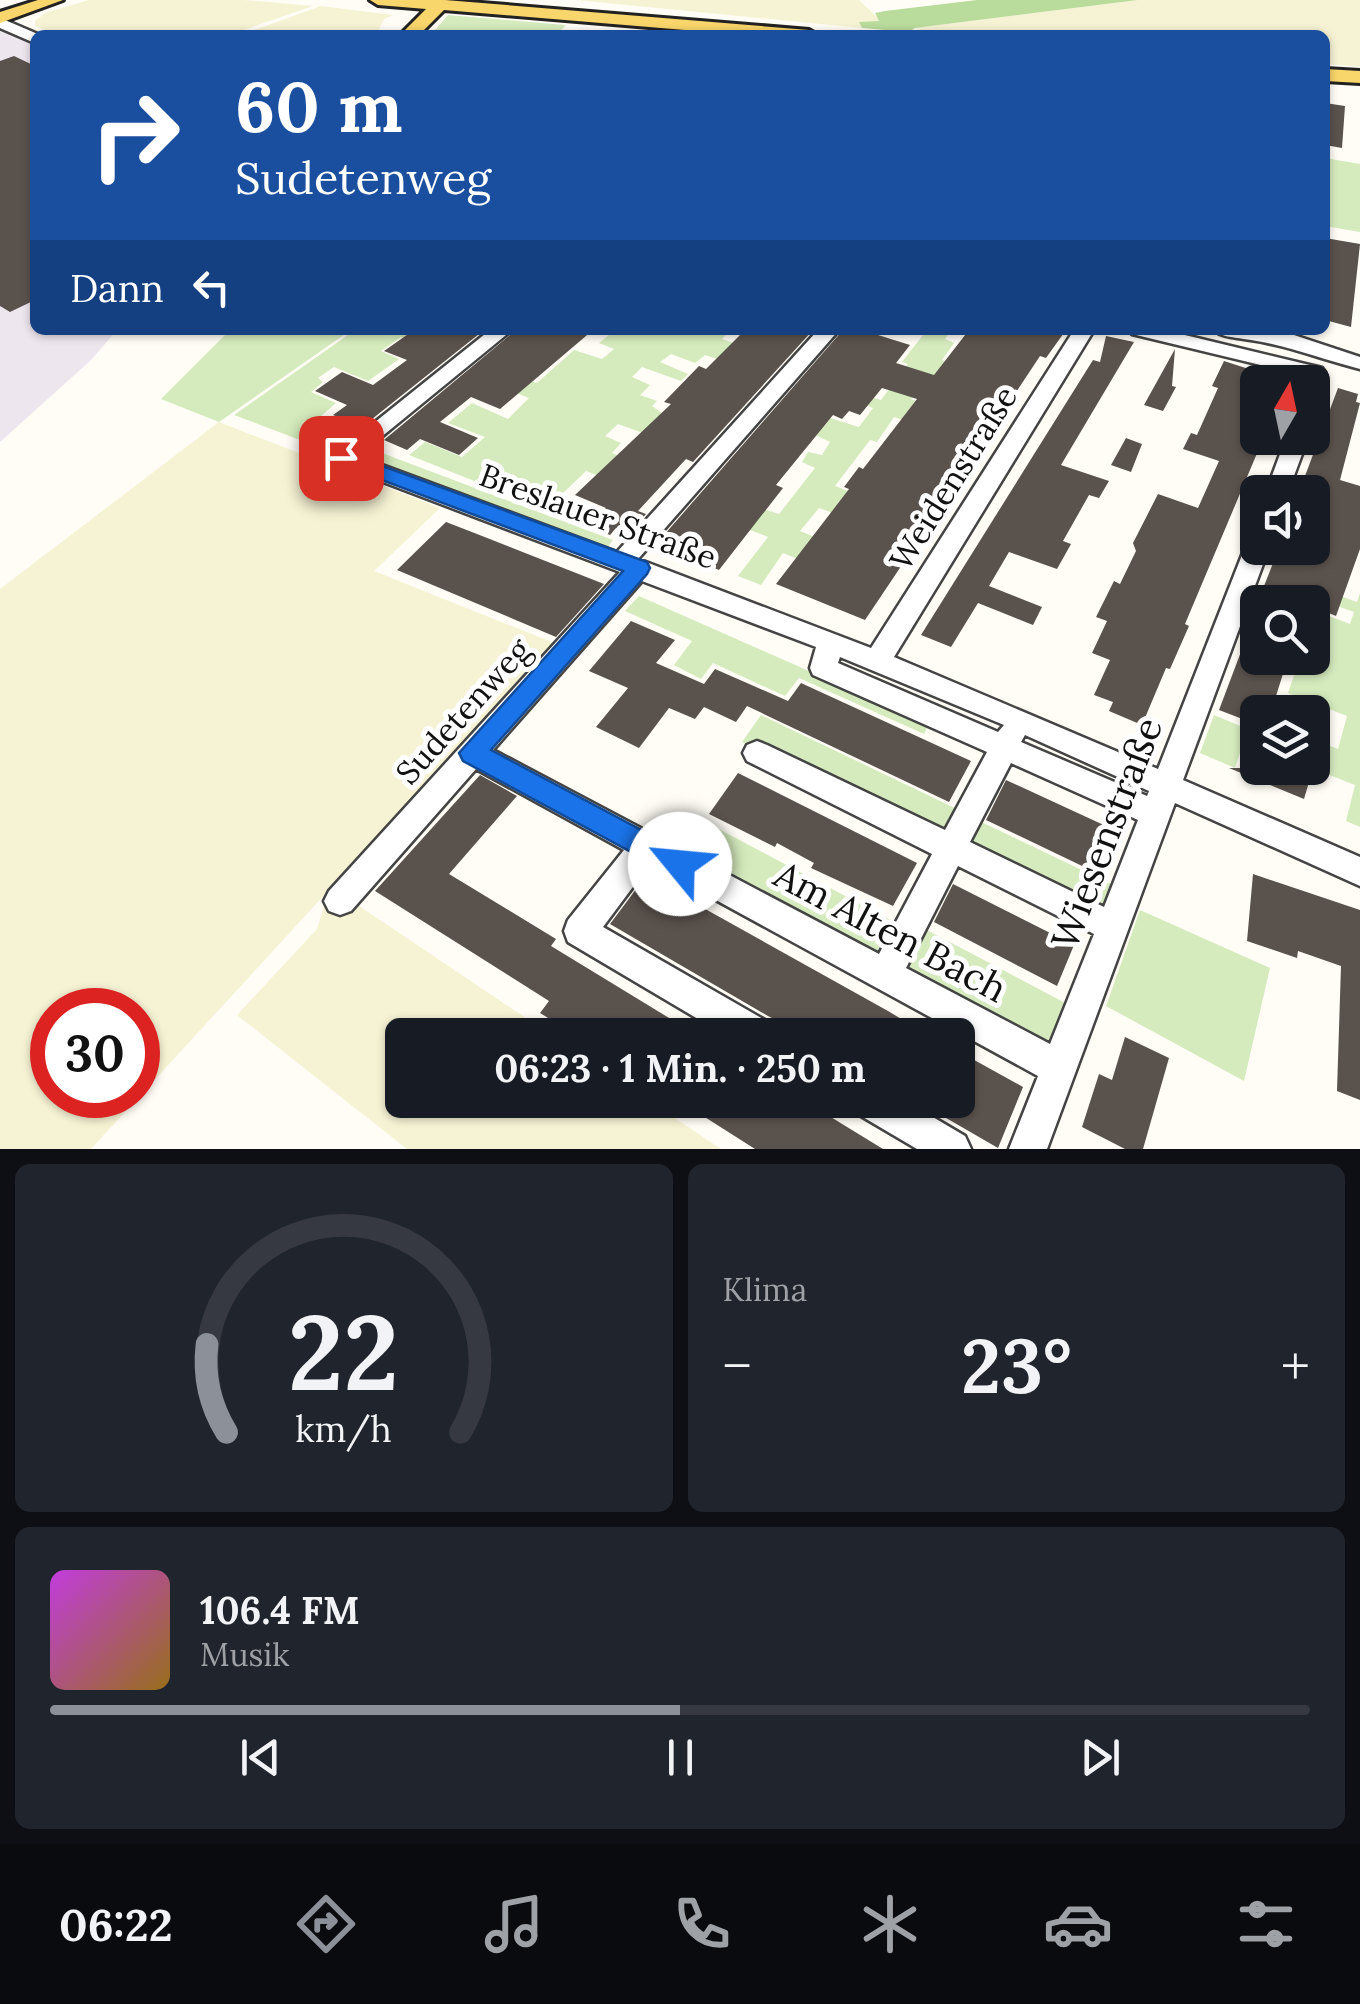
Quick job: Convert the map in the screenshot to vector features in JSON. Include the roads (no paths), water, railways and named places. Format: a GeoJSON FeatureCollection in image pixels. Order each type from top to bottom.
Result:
{"type":"FeatureCollection","features":[{"type":"Feature","properties":{"kind":"main road"},"geometry":{"type":"LineString","coordinates":[[0,18],[44,0]]}},
{"type":"Feature","properties":{"kind":"main road"},"geometry":{"type":"LineString","coordinates":[[0,18],[55,0]]}},
{"type":"Feature","properties":{"kind":"main road"},"geometry":{"type":"LineString","coordinates":[[379,0],[749,30]]}},
{"type":"Feature","properties":{"kind":"main road"},"geometry":{"type":"LineString","coordinates":[[379,0],[407,29],[435,4]]}},
{"type":"Feature","properties":{"kind":"main road"},"geometry":{"type":"LineString","coordinates":[[1330,75],[1360,78]]}},
{"type":"Feature","properties":{"kind":"street"},"geometry":{"type":"LineString","coordinates":[[0,18],[30,35]]}},
{"type":"Feature","properties":{"kind":"street","name":"Breslauer Straße"},"geometry":{"type":"LineString","coordinates":[[496,335],[341,458],[831,642],[877,661],[1012,732],[1162,800],[1360,872]]}},
{"type":"Feature","properties":{"kind":"street","name":"Sudetenweg"},"geometry":{"type":"LineString","coordinates":[[340,900],[472,753],[825,335]]}},
{"type":"Feature","properties":{"kind":"street","name":"Weidenstraße"},"geometry":{"type":"LineString","coordinates":[[877,661],[1081,335]]}},
{"type":"Feature","properties":{"kind":"street"},"geometry":{"type":"LineString","coordinates":[[1178,335],[1247,344],[1318,363],[1360,363]]}},
{"type":"Feature","properties":{"kind":"street"},"geometry":{"type":"LineString","coordinates":[[1232,335],[1247,344]]}},
{"type":"Feature","properties":{"kind":"street","name":"Wiesenstraße"},"geometry":{"type":"LineString","coordinates":[[1028,1149],[1250,565]]}},
{"type":"Feature","properties":{"kind":"street","name":"Breslauer Straße"},"geometry":{"type":"LineString","coordinates":[[831,642],[823,668],[1012,732]]}},
{"type":"Feature","properties":{"kind":"street"},"geometry":{"type":"LineString","coordinates":[[886,973],[1012,732]]}},
{"type":"Feature","properties":{"kind":"street","name":"Am Alten Bach"},"geometry":{"type":"LineString","coordinates":[[472,753],[1059,1068]]}},
{"type":"Feature","properties":{"kind":"street"},"geometry":{"type":"LineString","coordinates":[[756,753],[1113,927]]}},
{"type":"Feature","properties":{"kind":"street"},"geometry":{"type":"LineString","coordinates":[[646,846],[580,930],[729,1018]]}},
{"type":"Feature","properties":{"kind":"street"},"geometry":{"type":"LineString","coordinates":[[899,1118],[952,1149]]}}]}
